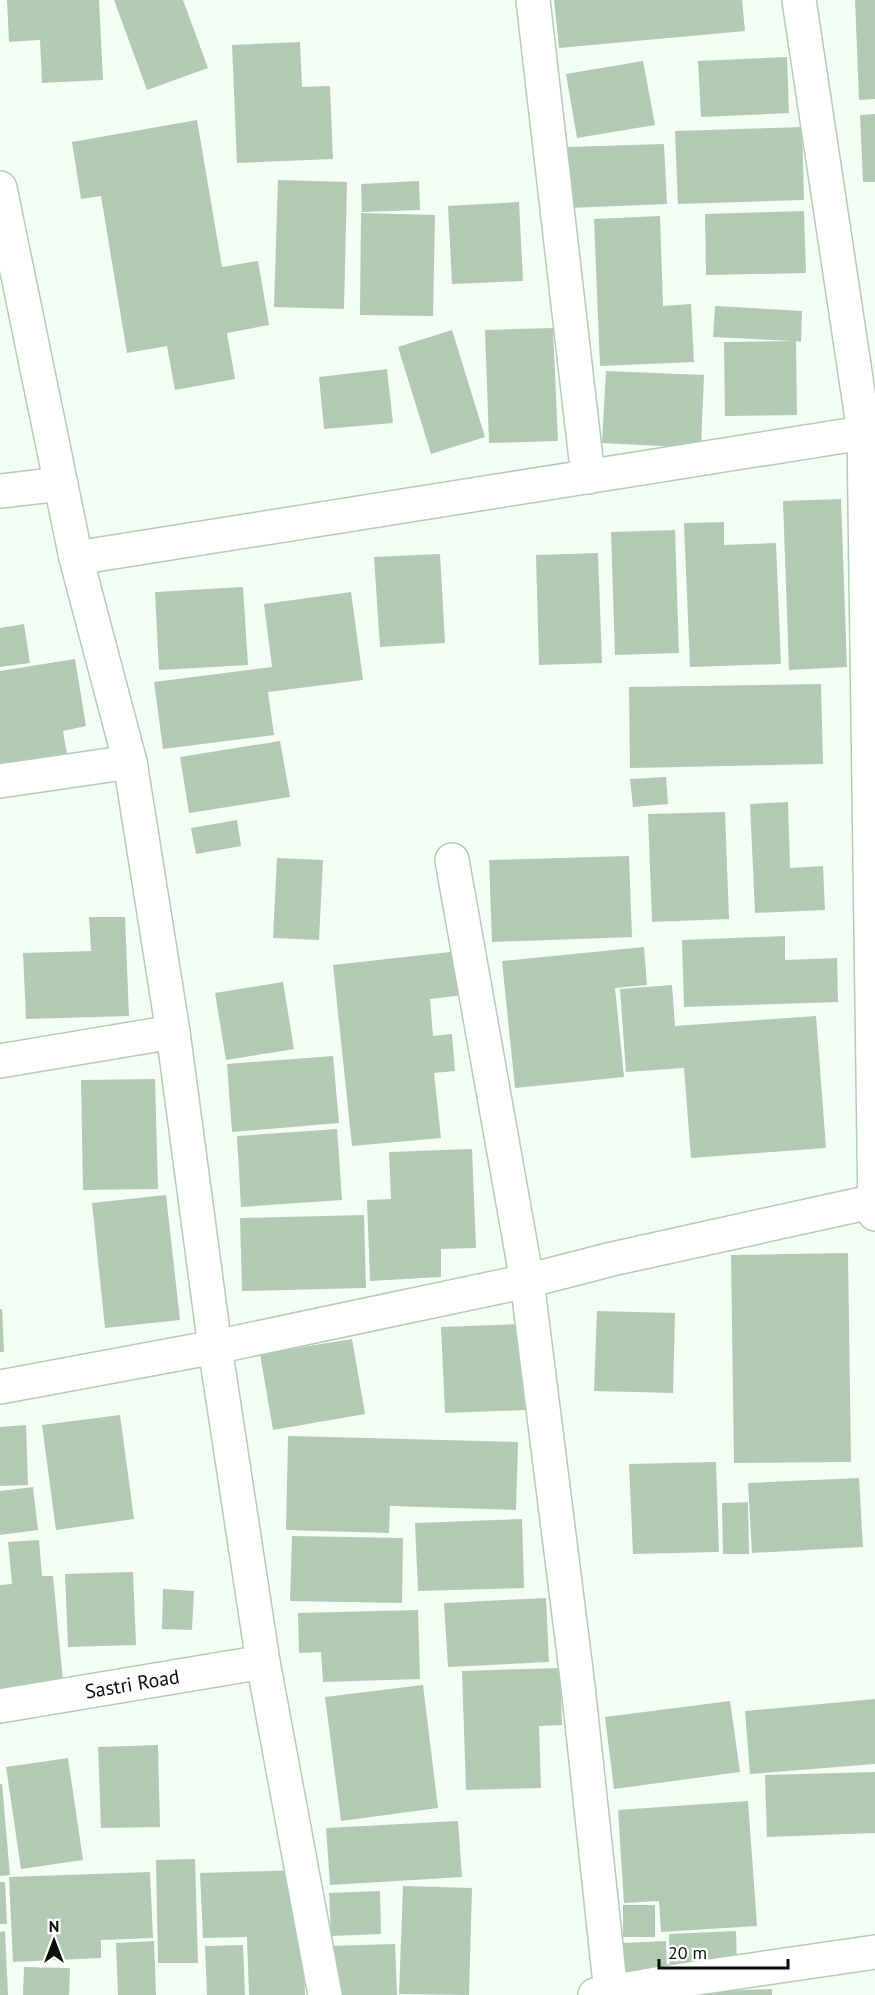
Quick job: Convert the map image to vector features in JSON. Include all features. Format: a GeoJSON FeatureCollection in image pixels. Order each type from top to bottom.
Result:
{"type":"FeatureCollection","features":[{"type":"Feature","properties":{"kind":"street"},"geometry":{"type":"LineString","coordinates":[[533,0],[588,477]]}},
{"type":"Feature","properties":{"kind":"street"},"geometry":{"type":"LineString","coordinates":[[0,1387],[215,1347],[527,1281],[612,1259],[875,1205],[869,431],[799,0]]}},
{"type":"Feature","properties":{"kind":"street"},"geometry":{"type":"LineString","coordinates":[[0,188],[76,558],[130,762],[173,1032],[215,1347],[263,1662],[325,1995]]}},
{"type":"Feature","properties":{"kind":"street"},"geometry":{"type":"LineString","coordinates":[[76,558],[869,431]]}},
{"type":"Feature","properties":{"kind":"street"},"geometry":{"type":"LineString","coordinates":[[0,491],[61,484]]}},
{"type":"Feature","properties":{"kind":"street"},"geometry":{"type":"LineString","coordinates":[[0,781],[130,762]]}},
{"type":"Feature","properties":{"kind":"street"},"geometry":{"type":"LineString","coordinates":[[452,861],[527,1281],[578,1686],[603,1994],[875,1952]]}},
{"type":"Feature","properties":{"kind":"street"},"geometry":{"type":"LineString","coordinates":[[0,1061],[173,1032]]}},
{"type":"Feature","properties":{"kind":"street","name":"Sastri Road"},"geometry":{"type":"LineString","coordinates":[[0,1706],[263,1662]]}},
{"type":"Feature","properties":{"kind":"building"},"geometry":{"type":"Polygon","coordinates":[[[7,0],[99,0],[103,80],[42,83],[40,40],[9,42],[7,0]]]}},
{"type":"Feature","properties":{"kind":"building"},"geometry":{"type":"Polygon","coordinates":[[[114,0],[183,0],[208,68],[147,90],[114,0]]]}},
{"type":"Feature","properties":{"kind":"building"},"geometry":{"type":"Polygon","coordinates":[[[554,0],[742,0],[745,31],[559,48],[554,0]]]}},
{"type":"Feature","properties":{"kind":"building"},"geometry":{"type":"Polygon","coordinates":[[[855,0],[875,0],[875,99],[859,100],[855,0]]]}},
{"type":"Feature","properties":{"kind":"building"},"geometry":{"type":"Polygon","coordinates":[[[300,42],[302,87],[330,86],[333,159],[237,163],[232,45],[300,42]]]}},
{"type":"Feature","properties":{"kind":"building"},"geometry":{"type":"Polygon","coordinates":[[[787,57],[789,113],[701,117],[698,61],[787,57]]]}},
{"type":"Feature","properties":{"kind":"building"},"geometry":{"type":"Polygon","coordinates":[[[643,61],[655,125],[577,138],[566,74],[643,61]]]}},
{"type":"Feature","properties":{"kind":"building"},"geometry":{"type":"Polygon","coordinates":[[[875,114],[875,182],[863,182],[860,115],[875,114]]]}},
{"type":"Feature","properties":{"kind":"building"},"geometry":{"type":"Polygon","coordinates":[[[197,120],[222,267],[258,261],[269,325],[227,333],[235,379],[175,390],[167,346],[127,353],[101,196],[81,199],[72,142],[197,120]]]}},
{"type":"Feature","properties":{"kind":"building"},"geometry":{"type":"Polygon","coordinates":[[[802,127],[804,200],[678,204],[675,131],[802,127]]]}},
{"type":"Feature","properties":{"kind":"building"},"geometry":{"type":"Polygon","coordinates":[[[664,144],[667,204],[568,208],[566,147],[664,144]]]}},
{"type":"Feature","properties":{"kind":"building"},"geometry":{"type":"Polygon","coordinates":[[[278,180],[347,182],[344,309],[274,307],[278,180]]]}},
{"type":"Feature","properties":{"kind":"building"},"geometry":{"type":"Polygon","coordinates":[[[419,181],[420,210],[362,212],[361,184],[419,181]]]}},
{"type":"Feature","properties":{"kind":"building"},"geometry":{"type":"Polygon","coordinates":[[[519,202],[523,281],[452,284],[448,206],[519,202]]]}},
{"type":"Feature","properties":{"kind":"building"},"geometry":{"type":"Polygon","coordinates":[[[804,211],[806,273],[706,275],[705,214],[804,211]]]}},
{"type":"Feature","properties":{"kind":"building"},"geometry":{"type":"Polygon","coordinates":[[[361,213],[435,215],[433,316],[360,315],[361,213]]]}},
{"type":"Feature","properties":{"kind":"building"},"geometry":{"type":"Polygon","coordinates":[[[660,216],[663,306],[691,304],[694,362],[600,366],[594,219],[660,216]]]}},
{"type":"Feature","properties":{"kind":"building"},"geometry":{"type":"Polygon","coordinates":[[[715,306],[802,311],[801,342],[796,341],[797,415],[725,416],[724,342],[793,341],[713,337],[715,306]]]}},
{"type":"Feature","properties":{"kind":"building"},"geometry":{"type":"Polygon","coordinates":[[[553,328],[558,441],[489,443],[485,330],[553,328]]]}},
{"type":"Feature","properties":{"kind":"building"},"geometry":{"type":"Polygon","coordinates":[[[452,330],[485,437],[431,454],[398,347],[452,330]]]}},
{"type":"Feature","properties":{"kind":"building"},"geometry":{"type":"Polygon","coordinates":[[[387,369],[393,423],[324,429],[319,377],[387,369]]]}},
{"type":"Feature","properties":{"kind":"building"},"geometry":{"type":"Polygon","coordinates":[[[606,371],[704,375],[701,448],[602,443],[606,371]]]}},
{"type":"Feature","properties":{"kind":"building"},"geometry":{"type":"Polygon","coordinates":[[[841,499],[847,667],[789,670],[783,501],[841,499]]]}},
{"type":"Feature","properties":{"kind":"building"},"geometry":{"type":"Polygon","coordinates":[[[724,522],[724,545],[776,543],[781,664],[690,667],[684,523],[724,522]]]}},
{"type":"Feature","properties":{"kind":"building"},"geometry":{"type":"Polygon","coordinates":[[[675,530],[679,653],[615,655],[611,532],[675,530]]]}},
{"type":"Feature","properties":{"kind":"building"},"geometry":{"type":"Polygon","coordinates":[[[598,553],[602,663],[539,665],[536,555],[598,553]]]}},
{"type":"Feature","properties":{"kind":"building"},"geometry":{"type":"Polygon","coordinates":[[[440,554],[445,643],[380,647],[374,557],[440,554]]]}},
{"type":"Feature","properties":{"kind":"building"},"geometry":{"type":"Polygon","coordinates":[[[243,587],[248,665],[159,670],[155,592],[243,587]]]}},
{"type":"Feature","properties":{"kind":"building"},"geometry":{"type":"Polygon","coordinates":[[[351,592],[363,680],[268,692],[274,735],[163,749],[154,682],[272,667],[264,604],[351,592]]]}},
{"type":"Feature","properties":{"kind":"building"},"geometry":{"type":"Polygon","coordinates":[[[24,624],[30,663],[0,667],[0,628],[24,624]]]}},
{"type":"Feature","properties":{"kind":"building"},"geometry":{"type":"Polygon","coordinates":[[[75,659],[86,726],[63,731],[68,760],[0,771],[0,671],[75,659]]]}},
{"type":"Feature","properties":{"kind":"building"},"geometry":{"type":"Polygon","coordinates":[[[821,684],[823,764],[630,768],[629,687],[821,684]]]}},
{"type":"Feature","properties":{"kind":"building"},"geometry":{"type":"Polygon","coordinates":[[[280,741],[290,797],[189,813],[180,757],[280,741]]]}},
{"type":"Feature","properties":{"kind":"building"},"geometry":{"type":"Polygon","coordinates":[[[666,777],[668,804],[633,807],[630,779],[666,777]]]}},
{"type":"Feature","properties":{"kind":"building"},"geometry":{"type":"Polygon","coordinates":[[[788,802],[790,868],[823,866],[825,910],[755,913],[750,804],[788,802]]]}},
{"type":"Feature","properties":{"kind":"building"},"geometry":{"type":"Polygon","coordinates":[[[725,812],[729,919],[652,922],[648,814],[725,812]]]}},
{"type":"Feature","properties":{"kind":"building"},"geometry":{"type":"Polygon","coordinates":[[[237,820],[241,846],[196,854],[191,828],[237,820]]]}},
{"type":"Feature","properties":{"kind":"building"},"geometry":{"type":"Polygon","coordinates":[[[629,856],[632,937],[492,942],[489,860],[629,856]]]}},
{"type":"Feature","properties":{"kind":"building"},"geometry":{"type":"Polygon","coordinates":[[[277,858],[323,860],[319,940],[273,938],[277,858]]]}},
{"type":"Feature","properties":{"kind":"building"},"geometry":{"type":"Polygon","coordinates":[[[89,917],[125,917],[129,1016],[26,1019],[23,953],[91,951],[89,917]]]}},
{"type":"Feature","properties":{"kind":"building"},"geometry":{"type":"Polygon","coordinates":[[[785,936],[785,960],[837,958],[838,1002],[684,1007],[682,940],[785,936]]]}},
{"type":"Feature","properties":{"kind":"building"},"geometry":{"type":"Polygon","coordinates":[[[644,947],[647,985],[615,988],[624,1077],[515,1088],[502,961],[644,947]]]}},
{"type":"Feature","properties":{"kind":"building"},"geometry":{"type":"Polygon","coordinates":[[[459,951],[464,995],[430,999],[433,1036],[452,1034],[455,1071],[434,1073],[441,1138],[352,1146],[333,965],[459,951]]]}},
{"type":"Feature","properties":{"kind":"building"},"geometry":{"type":"Polygon","coordinates":[[[283,982],[294,1049],[226,1060],[215,993],[283,982]]]}},
{"type":"Feature","properties":{"kind":"building"},"geometry":{"type":"Polygon","coordinates":[[[672,985],[675,1026],[816,1016],[826,1148],[691,1158],[684,1068],[626,1072],[620,989],[672,985]]]}},
{"type":"Feature","properties":{"kind":"building"},"geometry":{"type":"Polygon","coordinates":[[[333,1056],[339,1123],[232,1132],[227,1064],[333,1056]]]}},
{"type":"Feature","properties":{"kind":"building"},"geometry":{"type":"Polygon","coordinates":[[[155,1079],[158,1189],[83,1190],[81,1080],[155,1079]]]}},
{"type":"Feature","properties":{"kind":"building"},"geometry":{"type":"Polygon","coordinates":[[[337,1129],[342,1200],[241,1207],[237,1136],[337,1129]]]}},
{"type":"Feature","properties":{"kind":"building"},"geometry":{"type":"Polygon","coordinates":[[[472,1149],[476,1248],[441,1249],[441,1277],[370,1281],[367,1200],[391,1199],[389,1152],[472,1149]]]}},
{"type":"Feature","properties":{"kind":"building"},"geometry":{"type":"Polygon","coordinates":[[[166,1195],[180,1320],[105,1328],[92,1203],[166,1195]]]}},
{"type":"Feature","properties":{"kind":"building"},"geometry":{"type":"Polygon","coordinates":[[[364,1215],[366,1288],[242,1291],[240,1218],[364,1215]]]}},
{"type":"Feature","properties":{"kind":"building"},"geometry":{"type":"Polygon","coordinates":[[[848,1253],[851,1462],[734,1463],[731,1255],[848,1253]]]}},
{"type":"Feature","properties":{"kind":"building"},"geometry":{"type":"Polygon","coordinates":[[[0,1309],[2,1309],[4,1352],[0,1352],[0,1309]]]}},
{"type":"Feature","properties":{"kind":"building"},"geometry":{"type":"Polygon","coordinates":[[[597,1311],[675,1313],[673,1393],[594,1391],[597,1311]]]}},
{"type":"Feature","properties":{"kind":"building"},"geometry":{"type":"Polygon","coordinates":[[[521,1324],[525,1410],[445,1413],[441,1327],[521,1324]]]}},
{"type":"Feature","properties":{"kind":"building"},"geometry":{"type":"Polygon","coordinates":[[[352,1339],[365,1414],[273,1430],[260,1354],[352,1339]]]}},
{"type":"Feature","properties":{"kind":"building"},"geometry":{"type":"Polygon","coordinates":[[[120,1415],[134,1519],[56,1530],[42,1425],[120,1415]]]}},
{"type":"Feature","properties":{"kind":"building"},"geometry":{"type":"Polygon","coordinates":[[[26,1425],[28,1485],[0,1486],[0,1427],[26,1425]]]}},
{"type":"Feature","properties":{"kind":"building"},"geometry":{"type":"Polygon","coordinates":[[[288,1436],[518,1442],[516,1510],[390,1506],[389,1533],[286,1530],[288,1436]]]}},
{"type":"Feature","properties":{"kind":"building"},"geometry":{"type":"Polygon","coordinates":[[[716,1462],[719,1552],[633,1554],[629,1464],[716,1462]]]}},
{"type":"Feature","properties":{"kind":"building"},"geometry":{"type":"Polygon","coordinates":[[[859,1478],[863,1547],[752,1553],[748,1483],[859,1478]]]}},
{"type":"Feature","properties":{"kind":"building"},"geometry":{"type":"Polygon","coordinates":[[[33,1487],[38,1530],[0,1535],[0,1491],[33,1487]]]}},
{"type":"Feature","properties":{"kind":"building"},"geometry":{"type":"Polygon","coordinates":[[[748,1502],[749,1554],[723,1554],[722,1503],[748,1502]]]}},
{"type":"Feature","properties":{"kind":"building"},"geometry":{"type":"Polygon","coordinates":[[[522,1519],[524,1588],[418,1591],[415,1523],[522,1519]]]}},
{"type":"Feature","properties":{"kind":"building"},"geometry":{"type":"Polygon","coordinates":[[[292,1536],[403,1538],[402,1603],[290,1601],[292,1536]]]}},
{"type":"Feature","properties":{"kind":"building"},"geometry":{"type":"Polygon","coordinates":[[[39,1540],[42,1576],[53,1576],[63,1681],[0,1688],[0,1585],[12,1584],[8,1542],[39,1540]]]}},
{"type":"Feature","properties":{"kind":"building"},"geometry":{"type":"Polygon","coordinates":[[[133,1572],[136,1645],[68,1647],[65,1574],[133,1572]]]}},
{"type":"Feature","properties":{"kind":"building"},"geometry":{"type":"Polygon","coordinates":[[[163,1589],[194,1591],[192,1630],[162,1629],[163,1589]]]}},
{"type":"Feature","properties":{"kind":"building"},"geometry":{"type":"Polygon","coordinates":[[[546,1598],[549,1662],[448,1667],[444,1603],[546,1598]]]}},
{"type":"Feature","properties":{"kind":"building"},"geometry":{"type":"Polygon","coordinates":[[[418,1610],[420,1679],[323,1682],[321,1652],[299,1653],[298,1613],[418,1610]]]}},
{"type":"Feature","properties":{"kind":"building"},"geometry":{"type":"Polygon","coordinates":[[[560,1668],[562,1725],[539,1726],[541,1788],[466,1790],[462,1671],[560,1668]]]}},
{"type":"Feature","properties":{"kind":"building"},"geometry":{"type":"Polygon","coordinates":[[[423,1685],[438,1808],[341,1821],[325,1697],[423,1685]]]}},
{"type":"Feature","properties":{"kind":"building"},"geometry":{"type":"Polygon","coordinates":[[[875,1699],[875,1764],[750,1774],[745,1711],[875,1699]]]}},
{"type":"Feature","properties":{"kind":"building"},"geometry":{"type":"Polygon","coordinates":[[[730,1701],[740,1772],[614,1789],[605,1717],[730,1701]]]}},
{"type":"Feature","properties":{"kind":"building"},"geometry":{"type":"Polygon","coordinates":[[[158,1745],[160,1827],[101,1828],[98,1747],[158,1745]]]}},
{"type":"Feature","properties":{"kind":"building"},"geometry":{"type":"Polygon","coordinates":[[[68,1758],[83,1860],[21,1869],[6,1767],[68,1758]]]}},
{"type":"Feature","properties":{"kind":"building"},"geometry":{"type":"Polygon","coordinates":[[[875,1772],[875,1833],[767,1837],[765,1775],[875,1772]]]}},
{"type":"Feature","properties":{"kind":"building"},"geometry":{"type":"Polygon","coordinates":[[[0,1784],[2,1784],[10,1875],[0,1876],[0,1784]]]}},
{"type":"Feature","properties":{"kind":"building"},"geometry":{"type":"Polygon","coordinates":[[[748,1801],[757,1926],[661,1932],[659,1901],[624,1903],[618,1810],[748,1801]]]}},
{"type":"Feature","properties":{"kind":"building"},"geometry":{"type":"Polygon","coordinates":[[[458,1821],[462,1877],[330,1885],[326,1828],[458,1821]]]}},
{"type":"Feature","properties":{"kind":"building"},"geometry":{"type":"Polygon","coordinates":[[[195,1859],[198,1963],[158,1963],[156,1860],[195,1859]]]}},
{"type":"Feature","properties":{"kind":"building"},"geometry":{"type":"Polygon","coordinates":[[[301,1870],[305,1995],[249,1995],[247,1937],[203,1938],[200,1873],[301,1870]]]}},
{"type":"Feature","properties":{"kind":"building"},"geometry":{"type":"Polygon","coordinates":[[[150,1872],[153,1938],[101,1940],[101,1958],[13,1962],[9,1877],[150,1872]]]}},
{"type":"Feature","properties":{"kind":"building"},"geometry":{"type":"Polygon","coordinates":[[[0,1882],[5,1882],[7,1924],[0,1924],[0,1882]]]}},
{"type":"Feature","properties":{"kind":"building"},"geometry":{"type":"Polygon","coordinates":[[[403,1886],[472,1888],[469,1995],[399,1994],[403,1886]]]}},
{"type":"Feature","properties":{"kind":"building"},"geometry":{"type":"Polygon","coordinates":[[[380,1891],[381,1934],[331,1936],[329,1893],[380,1891]]]}},
{"type":"Feature","properties":{"kind":"building"},"geometry":{"type":"Polygon","coordinates":[[[623,1905],[655,1905],[655,1937],[623,1937],[623,1905]]]}},
{"type":"Feature","properties":{"kind":"building"},"geometry":{"type":"Polygon","coordinates":[[[5,1931],[8,1995],[0,1995],[0,1932],[5,1931]]]}},
{"type":"Feature","properties":{"kind":"building"},"geometry":{"type":"Polygon","coordinates":[[[736,1931],[737,1967],[670,1970],[669,1934],[736,1931]]]}},
{"type":"Feature","properties":{"kind":"building"},"geometry":{"type":"Polygon","coordinates":[[[154,1941],[156,1995],[118,1995],[116,1943],[154,1941]]]}},
{"type":"Feature","properties":{"kind":"building"},"geometry":{"type":"Polygon","coordinates":[[[666,1941],[667,1972],[623,1974],[623,1943],[666,1941]]]}},
{"type":"Feature","properties":{"kind":"building"},"geometry":{"type":"Polygon","coordinates":[[[395,1944],[397,1995],[331,1995],[330,1946],[395,1944]]]}},
{"type":"Feature","properties":{"kind":"building"},"geometry":{"type":"Polygon","coordinates":[[[243,1945],[245,1995],[207,1995],[205,1946],[243,1945]]]}},
{"type":"Feature","properties":{"kind":"building"},"geometry":{"type":"Polygon","coordinates":[[[24,1967],[70,1968],[69,1995],[23,1995],[24,1967]]]}},
{"type":"Feature","properties":{"kind":"building"},"geometry":{"type":"Polygon","coordinates":[[[772,1989],[772,1995],[667,1995],[667,1993],[772,1989]]]}}]}
